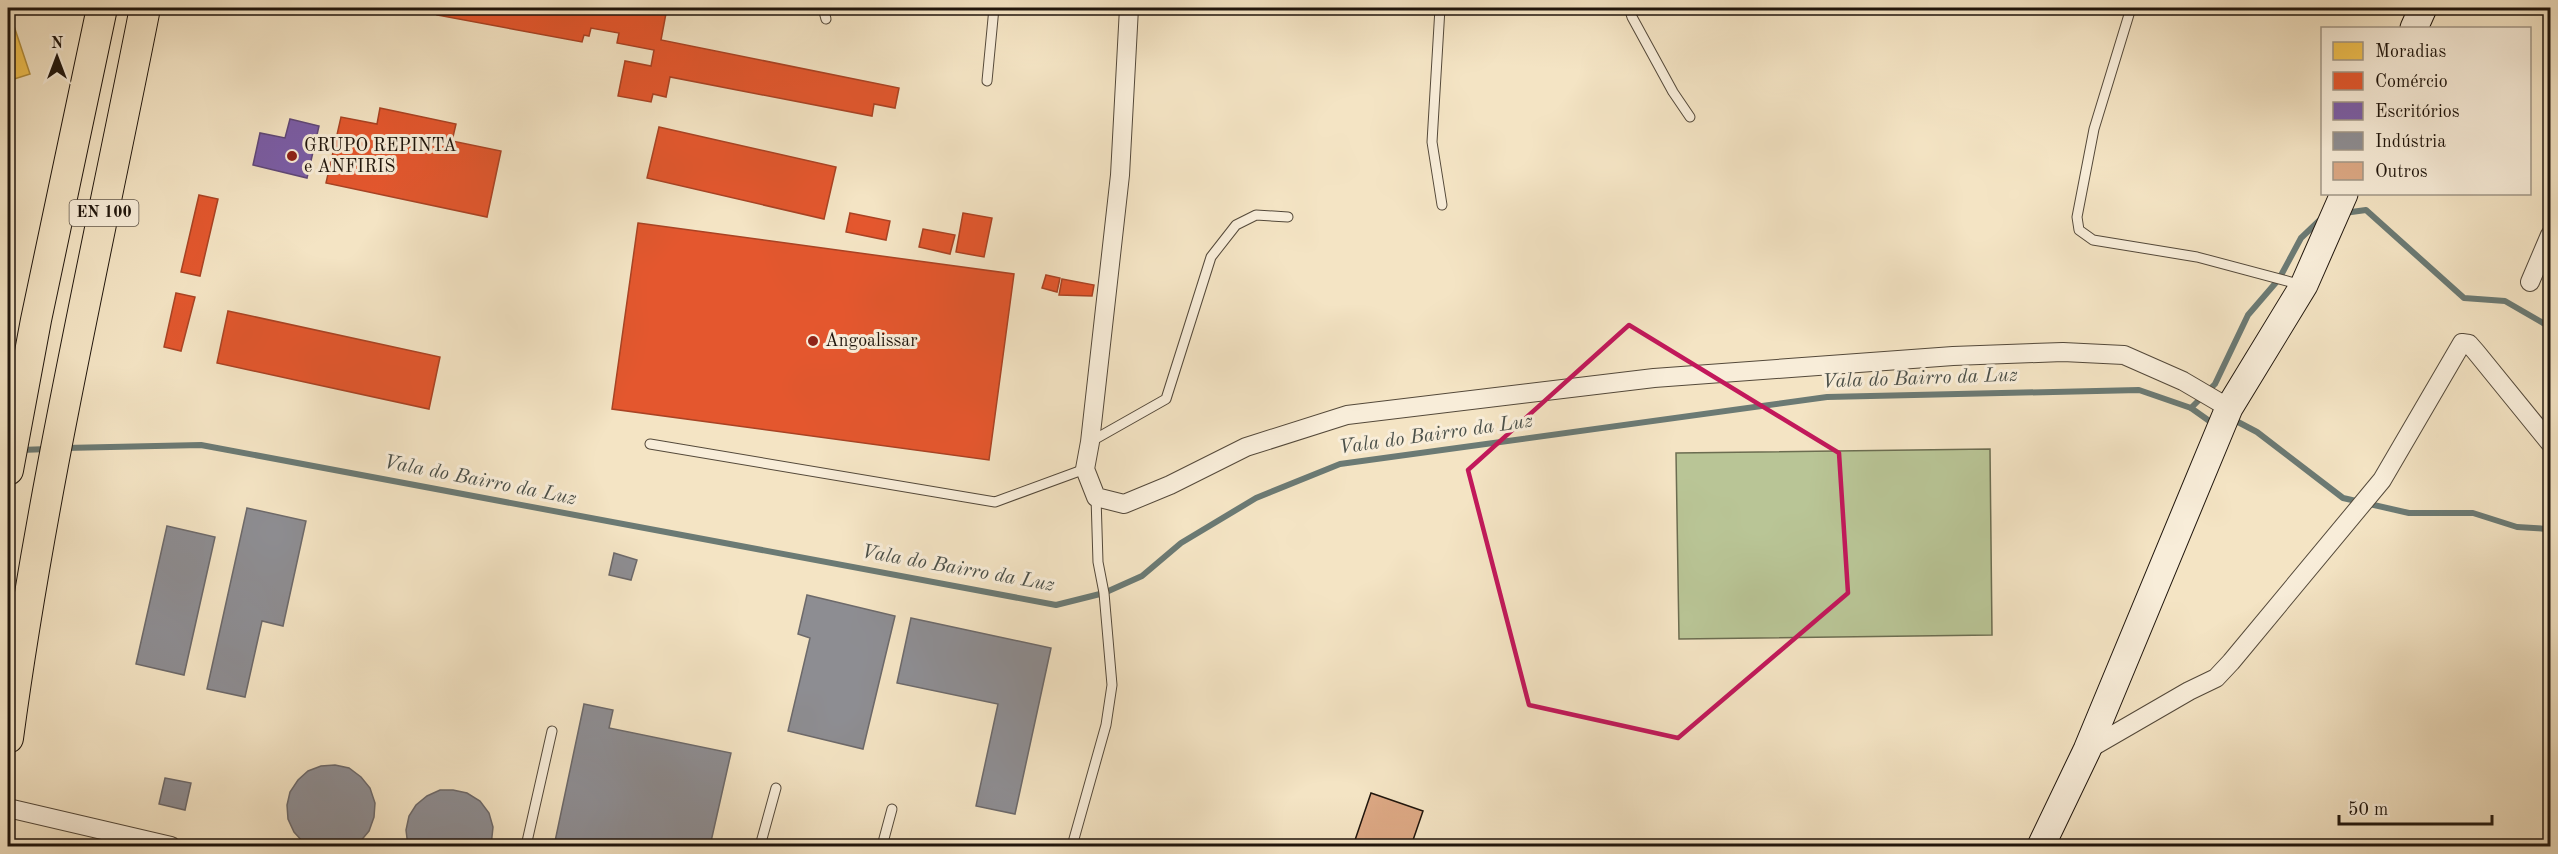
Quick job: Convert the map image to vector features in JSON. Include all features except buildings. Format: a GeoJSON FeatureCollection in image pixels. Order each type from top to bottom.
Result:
{"type":"FeatureCollection","features":[{"type":"Feature","properties":{"kind":"main road","name":"EN 100"},"geometry":{"type":"LineString","coordinates":[[8,470],[16,415],[18,367],[36,320],[102,8]]}},
{"type":"Feature","properties":{"kind":"main road","name":"EN 100"},"geometry":{"type":"LineString","coordinates":[[8,738],[23,622],[48,485],[145,8]]}},
{"type":"Feature","properties":{"kind":"street"},"geometry":{"type":"LineString","coordinates":[[1129,8],[1120,175],[1090,442],[1084,470],[1096,497],[1124,504],[1170,485],[1246,447],[1347,415],[1654,378],[1953,356],[2063,352],[2124,355],[2183,381],[2229,408]]}},
{"type":"Feature","properties":{"kind":"street"},"geometry":{"type":"LineString","coordinates":[[2414,27],[2423,8]]}},
{"type":"Feature","properties":{"kind":"street"},"geometry":{"type":"LineString","coordinates":[[2041,846],[2086,750],[2229,408],[2304,285],[2344,195]]}},
{"type":"Feature","properties":{"kind":"street"},"geometry":{"type":"LineString","coordinates":[[2530,282],[2550,235]]}},
{"type":"Feature","properties":{"kind":"street"},"geometry":{"type":"LineString","coordinates":[[2086,750],[2189,690],[2216,678],[2231,662],[2382,480],[2462,343],[2469,344],[2550,443]]}},
{"type":"Feature","properties":{"kind":"street"},"geometry":{"type":"LineString","coordinates":[[8,808],[171,846]]}},
{"type":"Feature","properties":{"kind":"lane"},"geometry":{"type":"LineString","coordinates":[[823,8],[826,19]]}},
{"type":"Feature","properties":{"kind":"lane"},"geometry":{"type":"LineString","coordinates":[[987,81],[994,8]]}},
{"type":"Feature","properties":{"kind":"lane"},"geometry":{"type":"LineString","coordinates":[[1440,8],[1432,142],[1442,205]]}},
{"type":"Feature","properties":{"kind":"lane"},"geometry":{"type":"LineString","coordinates":[[1629,8],[1673,92],[1690,117]]}},
{"type":"Feature","properties":{"kind":"lane"},"geometry":{"type":"LineString","coordinates":[[2131,8],[2094,129],[2077,217],[2079,230],[2093,240],[2197,257],[2304,285]]}},
{"type":"Feature","properties":{"kind":"lane"},"geometry":{"type":"LineString","coordinates":[[1090,442],[1167,399],[1211,257],[1236,225],[1256,215],[1288,217]]}},
{"type":"Feature","properties":{"kind":"lane"},"geometry":{"type":"LineString","coordinates":[[650,444],[995,502],[1084,470]]}},
{"type":"Feature","properties":{"kind":"lane"},"geometry":{"type":"LineString","coordinates":[[1072,846],[1106,725],[1112,686],[1104,593],[1098,562],[1096,497]]}},
{"type":"Feature","properties":{"kind":"lane"},"geometry":{"type":"LineString","coordinates":[[526,846],[552,731]]}},
{"type":"Feature","properties":{"kind":"lane"},"geometry":{"type":"LineString","coordinates":[[760,846],[776,788]]}},
{"type":"Feature","properties":{"kind":"lane"},"geometry":{"type":"LineString","coordinates":[[882,846],[892,809]]}},
{"type":"Feature","properties":{"kind":"highlighted area"},"geometry":{"type":"Polygon","coordinates":[[[1629,325],[1839,453],[1848,593],[1678,738],[1529,705],[1468,470],[1629,325]]]}},
{"type":"Feature","properties":{"kind":"green space"},"geometry":{"type":"Polygon","coordinates":[[[1990,449],[1992,635],[1679,639],[1676,453],[1990,449]]]}},
{"type":"Feature","properties":{"kind":"waterway"},"geometry":{"type":"LineString","coordinates":[[2344,213],[2366,210],[2464,298],[2505,301],[2550,327]]}},
{"type":"Feature","properties":{"kind":"waterway","name":"Vala do Bairro da Luz"},"geometry":{"type":"LineString","coordinates":[[65,448],[201,445],[1056,605],[1104,593],[1142,576],[1181,543],[1256,498],[1340,464],[1827,397],[2139,390],[2191,408],[2215,384],[2248,315],[2279,279],[2301,238],[2323,217]]}},
{"type":"Feature","properties":{"kind":"waterway"},"geometry":{"type":"LineString","coordinates":[[2191,408],[2215,425]]}},
{"type":"Feature","properties":{"kind":"waterway"},"geometry":{"type":"LineString","coordinates":[[2232,424],[2238,422],[2257,432],[2343,498],[2409,513],[2473,513],[2517,527],[2550,529]]}},
{"type":"Feature","properties":{"kind":"waterway","name":"Vala do Bairro da Luz"},"geometry":{"type":"LineString","coordinates":[[20,450],[49,449]]}},
{"type":"Feature","properties":{"kind":"place","name":"GRUPO REPINTA e ANFIRIS"},"geometry":{"type":"Point","coordinates":[292,156]}},
{"type":"Feature","properties":{"kind":"place","name":"Angoalissar"},"geometry":{"type":"Point","coordinates":[813,341]}}]}
